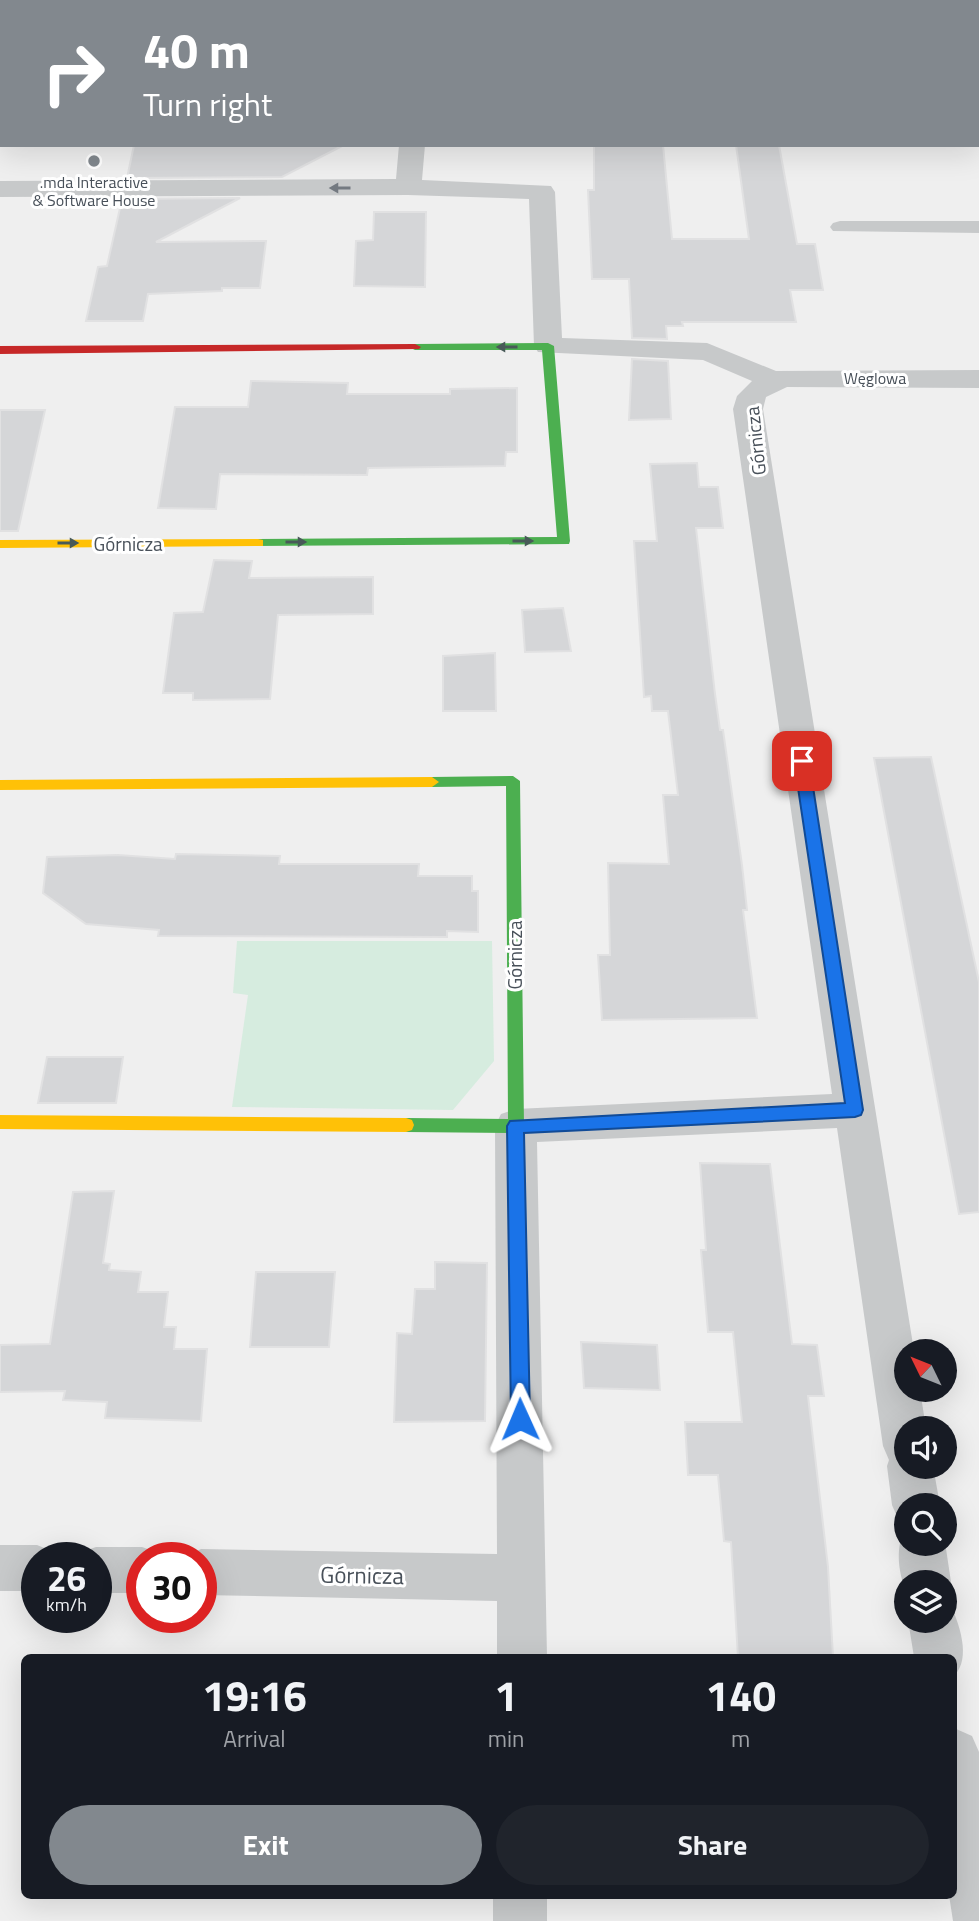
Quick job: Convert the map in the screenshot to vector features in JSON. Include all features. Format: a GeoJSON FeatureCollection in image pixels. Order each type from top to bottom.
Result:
{"type":"FeatureCollection","features":[{"type":"Feature","properties":{"kind":"street"},"geometry":{"type":"LineString","coordinates":[[408,187],[412,147]]}},
{"type":"Feature","properties":{"kind":"street","name":"Górnicza"},"geometry":{"type":"LineString","coordinates":[[0,189],[408,187],[542,192],[548,346],[564,541],[0,544]]}},
{"type":"Feature","properties":{"kind":"street","name":"Górnicza"},"geometry":{"type":"LineString","coordinates":[[0,350],[548,346],[707,352],[760,373],[772,382],[753,394],[748,409],[901,1416]]}},
{"type":"Feature","properties":{"kind":"street","name":"Węglowa"},"geometry":{"type":"LineString","coordinates":[[772,382],[800,377],[979,379]]}},
{"type":"Feature","properties":{"kind":"street","name":"Górnicza"},"geometry":{"type":"LineString","coordinates":[[0,785],[513,781],[516,1126]]}},
{"type":"Feature","properties":{"kind":"street"},"geometry":{"type":"LineString","coordinates":[[0,1122],[516,1126],[855,1110]]}},
{"type":"Feature","properties":{"kind":"street"},"geometry":{"type":"LineString","coordinates":[[516,1126],[522,1654]]}},
{"type":"Feature","properties":{"kind":"street"},"geometry":{"type":"LineString","coordinates":[[0,1568],[21,1568]]}},
{"type":"Feature","properties":{"kind":"street","name":"Górnicza"},"geometry":{"type":"LineString","coordinates":[[217,1572],[523,1578]]}},
{"type":"Feature","properties":{"kind":"street"},"geometry":{"type":"LineString","coordinates":[[935,1633],[939,1654]]}},
{"type":"Feature","properties":{"kind":"street"},"geometry":{"type":"LineString","coordinates":[[957,1774],[979,1919]]}},
{"type":"Feature","properties":{"kind":"street"},"geometry":{"type":"LineString","coordinates":[[520,1899],[520,1921]]}},
{"type":"Feature","properties":{"kind":"lane"},"geometry":{"type":"LineString","coordinates":[[840,227],[979,227]]}},
{"type":"Feature","properties":{"kind":"green space"},"geometry":{"type":"Polygon","coordinates":[[[237,941],[492,941],[494,1061],[453,1110],[232,1107],[248,995],[233,993],[237,941]]]}},
{"type":"Feature","properties":{"kind":"building"},"geometry":{"type":"Polygon","coordinates":[[[134,147],[340,147],[282,177],[127,178],[134,147]]]}},
{"type":"Feature","properties":{"kind":"building"},"geometry":{"type":"Polygon","coordinates":[[[594,147],[663,147],[672,239],[749,239],[736,147],[779,147],[797,244],[815,244],[823,290],[790,290],[796,322],[682,322],[683,326],[666,326],[667,339],[632,338],[629,279],[592,279],[588,190],[594,190],[594,147]]]}},
{"type":"Feature","properties":{"kind":"building"},"geometry":{"type":"Polygon","coordinates":[[[240,198],[156,242],[266,241],[260,288],[148,294],[143,321],[86,321],[98,267],[107,266],[122,199],[240,198]]]}},
{"type":"Feature","properties":{"kind":"building"},"geometry":{"type":"Polygon","coordinates":[[[374,212],[426,212],[425,287],[354,286],[356,241],[373,240],[374,212]]]}},
{"type":"Feature","properties":{"kind":"building"},"geometry":{"type":"Polygon","coordinates":[[[632,359],[668,361],[671,419],[629,420],[632,359]]]}},
{"type":"Feature","properties":{"kind":"building"},"geometry":{"type":"Polygon","coordinates":[[[251,381],[348,383],[347,394],[450,394],[450,389],[517,388],[517,452],[506,452],[505,466],[368,468],[367,475],[220,474],[216,509],[158,508],[175,407],[248,407],[251,381]]]}},
{"type":"Feature","properties":{"kind":"building"},"geometry":{"type":"Polygon","coordinates":[[[0,410],[45,410],[18,531],[0,531],[0,410]]]}},
{"type":"Feature","properties":{"kind":"building"},"geometry":{"type":"Polygon","coordinates":[[[697,463],[699,487],[718,487],[723,528],[696,528],[715,694],[720,730],[723,730],[742,865],[747,910],[743,910],[757,1018],[602,1020],[598,955],[610,955],[608,863],[669,864],[663,795],[678,795],[668,711],[652,711],[651,696],[644,697],[634,541],[657,541],[650,464],[697,463]]]}},
{"type":"Feature","properties":{"kind":"building"},"geometry":{"type":"Polygon","coordinates":[[[214,560],[252,561],[249,578],[373,577],[373,614],[278,615],[270,699],[193,700],[193,693],[163,693],[174,613],[203,612],[214,560]]]}},
{"type":"Feature","properties":{"kind":"building"},"geometry":{"type":"Polygon","coordinates":[[[563,608],[571,651],[525,652],[522,610],[563,608]]]}},
{"type":"Feature","properties":{"kind":"building"},"geometry":{"type":"Polygon","coordinates":[[[495,653],[496,711],[443,711],[443,656],[495,653]]]}},
{"type":"Feature","properties":{"kind":"building"},"geometry":{"type":"Polygon","coordinates":[[[931,757],[979,982],[979,1212],[959,1214],[874,758],[931,757]]]}},
{"type":"Feature","properties":{"kind":"building"},"geometry":{"type":"Polygon","coordinates":[[[176,854],[280,856],[279,864],[419,864],[418,876],[472,876],[472,891],[478,891],[478,932],[447,931],[447,937],[158,936],[159,930],[86,924],[43,893],[47,857],[118,855],[175,859],[176,854]]]}},
{"type":"Feature","properties":{"kind":"building"},"geometry":{"type":"Polygon","coordinates":[[[47,1057],[123,1057],[116,1103],[38,1103],[47,1057]]]}},
{"type":"Feature","properties":{"kind":"building"},"geometry":{"type":"Polygon","coordinates":[[[700,1163],[770,1164],[792,1344],[817,1345],[824,1396],[808,1396],[828,1567],[833,1654],[738,1654],[731,1542],[724,1541],[718,1475],[688,1475],[685,1422],[742,1422],[733,1332],[708,1332],[701,1250],[706,1250],[700,1163]]]}},
{"type":"Feature","properties":{"kind":"building"},"geometry":{"type":"Polygon","coordinates":[[[114,1191],[103,1263],[110,1264],[109,1270],[141,1272],[138,1292],[168,1292],[164,1327],[176,1327],[174,1349],[207,1349],[201,1421],[105,1418],[107,1402],[63,1400],[65,1391],[0,1392],[0,1345],[50,1344],[73,1192],[114,1191]]]}},
{"type":"Feature","properties":{"kind":"building"},"geometry":{"type":"Polygon","coordinates":[[[435,1262],[487,1263],[485,1421],[394,1422],[397,1333],[412,1334],[415,1289],[435,1289],[435,1262]]]}},
{"type":"Feature","properties":{"kind":"building"},"geometry":{"type":"Polygon","coordinates":[[[256,1272],[335,1272],[329,1347],[250,1347],[256,1272]]]}},
{"type":"Feature","properties":{"kind":"building"},"geometry":{"type":"Polygon","coordinates":[[[581,1342],[657,1345],[660,1390],[584,1388],[581,1342]]]}},
{"type":"Feature","properties":{"kind":"traffic: fast"},"geometry":{"type":"LineString","coordinates":[[258,543],[564,541],[548,346],[415,347]]}},
{"type":"Feature","properties":{"kind":"traffic: fast"},"geometry":{"type":"LineString","coordinates":[[406,1125],[516,1126],[513,781],[432,782]]}},
{"type":"Feature","properties":{"kind":"traffic: slow"},"geometry":{"type":"LineString","coordinates":[[0,544],[258,543]]}},
{"type":"Feature","properties":{"kind":"traffic: slow"},"geometry":{"type":"LineString","coordinates":[[0,785],[432,782]]}},
{"type":"Feature","properties":{"kind":"traffic: slow"},"geometry":{"type":"LineString","coordinates":[[0,1122],[406,1125]]}},
{"type":"Feature","properties":{"kind":"traffic: jam"},"geometry":{"type":"LineString","coordinates":[[0,350],[415,347]]}},
{"type":"Feature","properties":{"kind":"place","name":".mda Interactive & Software House"},"geometry":{"type":"Point","coordinates":[94,161]}},
{"type":"Feature","properties":{"kind":"route"},"geometry":{"type":"LineString","coordinates":[[520,1419],[516,1126],[855,1110],[802,761]]}}]}
